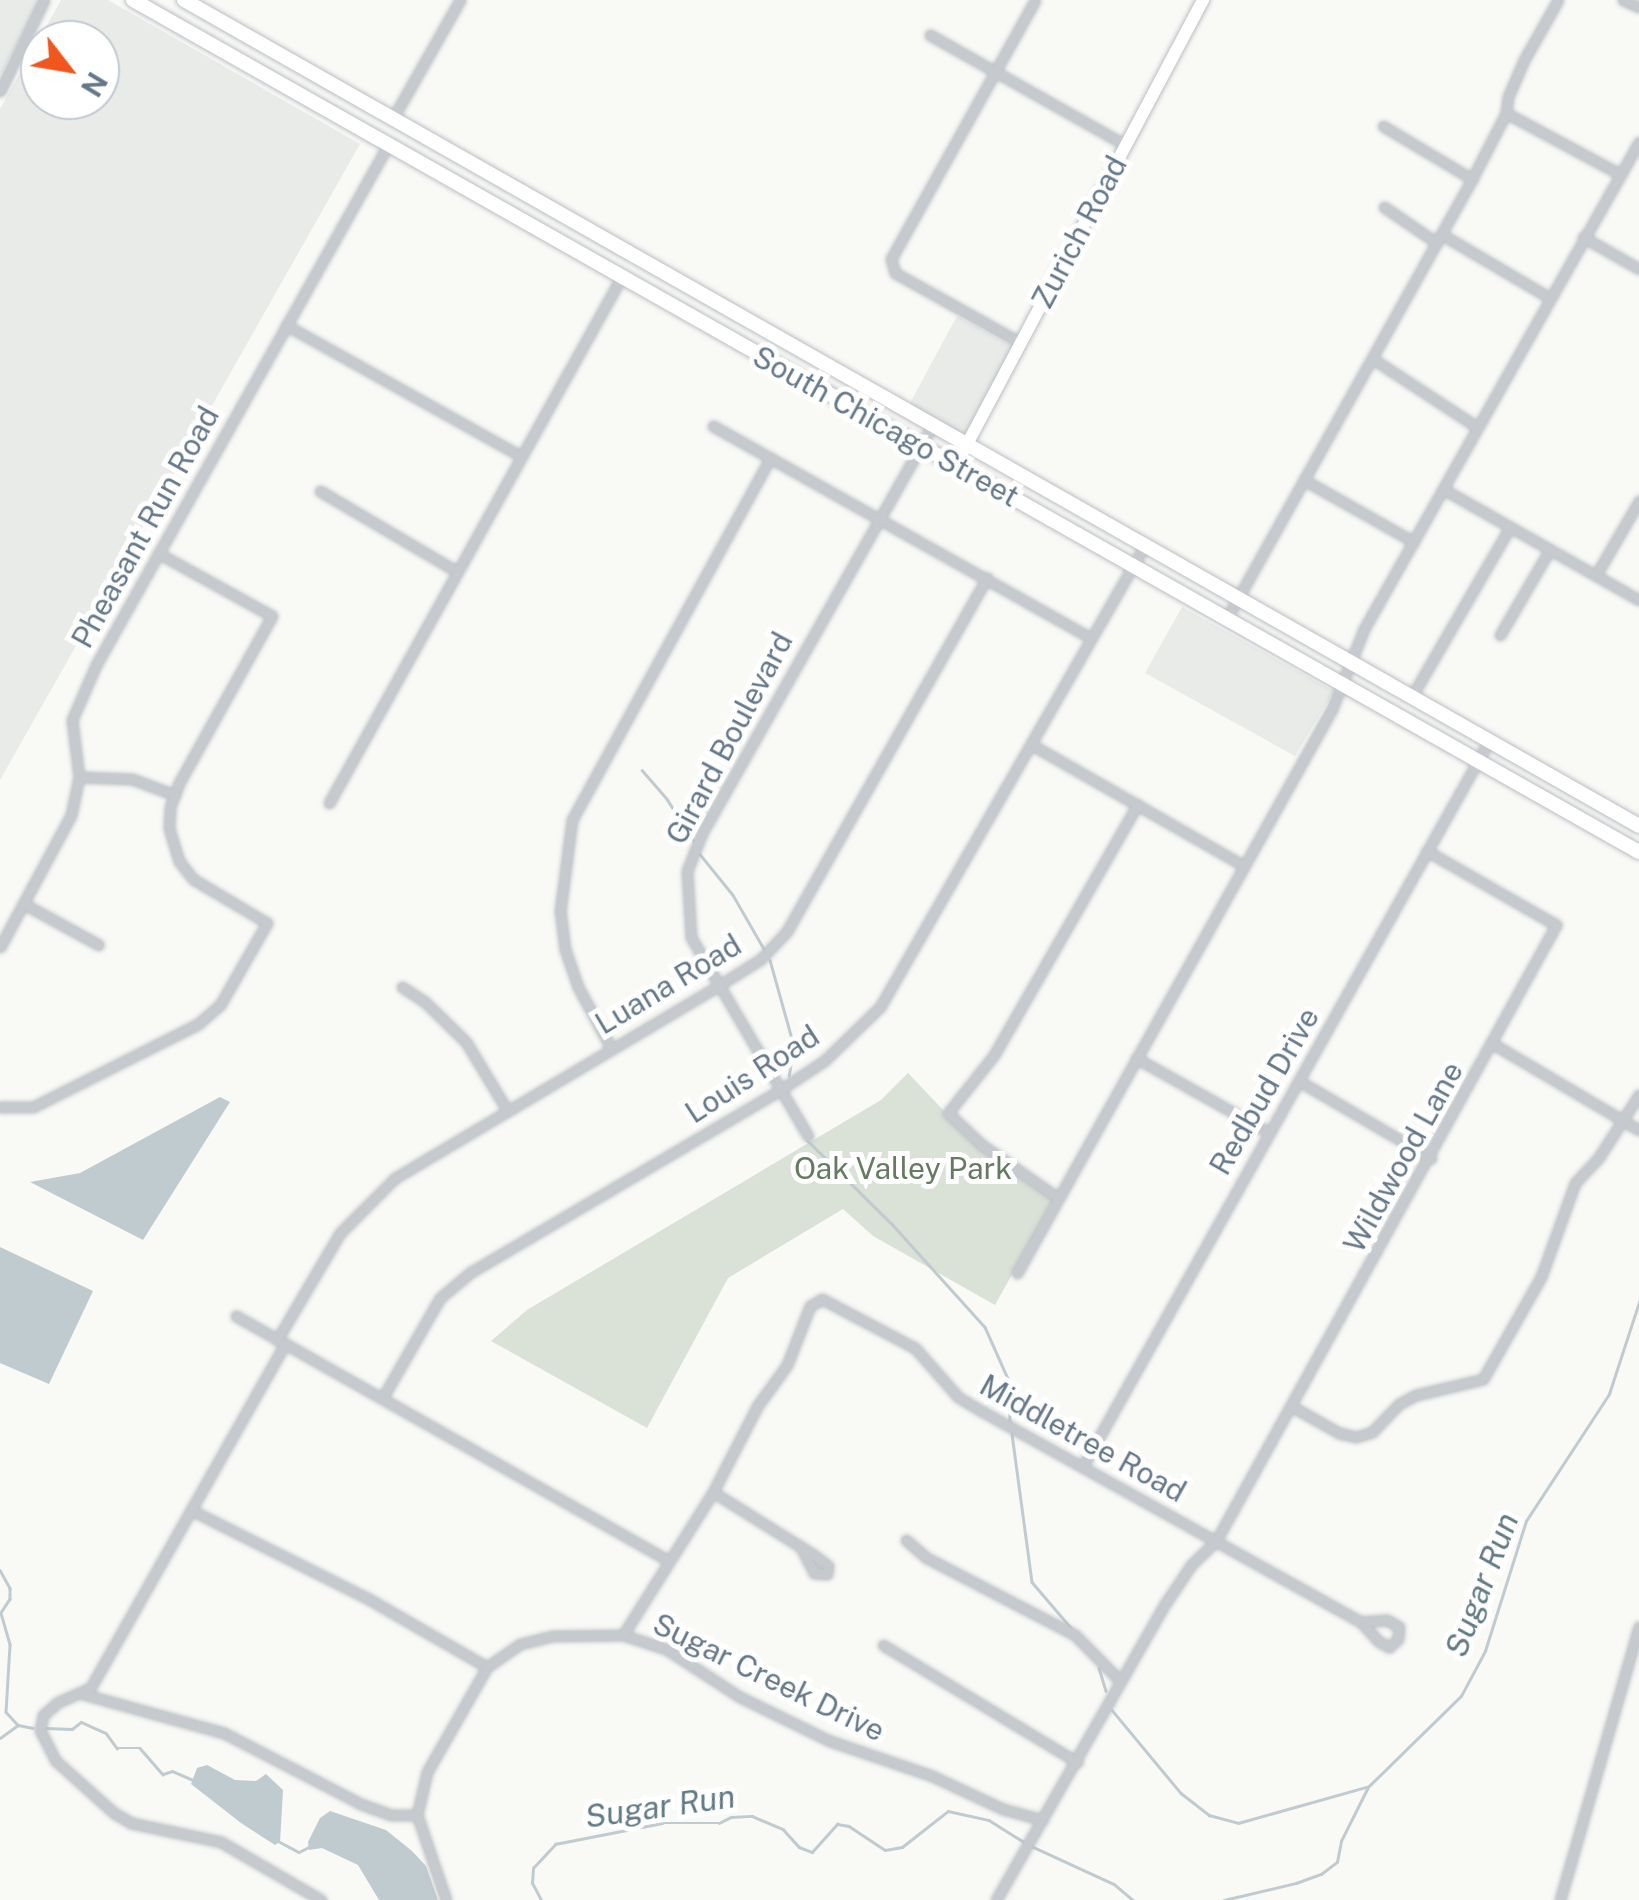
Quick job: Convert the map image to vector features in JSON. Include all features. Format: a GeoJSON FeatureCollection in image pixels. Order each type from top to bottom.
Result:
{"type":"FeatureCollection","features":[{"type":"Feature","properties":{"kind":"main road","name":"South Chicago Street"},"geometry":{"type":"LineString","coordinates":[[133,0],[1639,852]]}},
{"type":"Feature","properties":{"kind":"main road","name":"South Chicago Street"},"geometry":{"type":"LineString","coordinates":[[184,0],[1639,826]]}},
{"type":"Feature","properties":{"kind":"street"},"geometry":{"type":"LineString","coordinates":[[0,91],[44,0]]}},
{"type":"Feature","properties":{"kind":"street"},"geometry":{"type":"LineString","coordinates":[[393,118],[460,0]]}},
{"type":"Feature","properties":{"kind":"street"},"geometry":{"type":"LineString","coordinates":[[1019,342],[892,268],[891,259],[1036,0]]}},
{"type":"Feature","properties":{"kind":"street","name":"Zurich Road"},"geometry":{"type":"LineString","coordinates":[[956,465],[1203,0]]}},
{"type":"Feature","properties":{"kind":"street"},"geometry":{"type":"LineString","coordinates":[[1227,618],[1472,179],[1506,113],[1508,96],[1524,60],[1558,0]]}},
{"type":"Feature","properties":{"kind":"street"},"geometry":{"type":"LineString","coordinates":[[1623,0],[1639,6]]}},
{"type":"Feature","properties":{"kind":"street"},"geometry":{"type":"LineString","coordinates":[[215,46],[228,24]]}},
{"type":"Feature","properties":{"kind":"street"},"geometry":{"type":"LineString","coordinates":[[930,36],[1125,145]]}},
{"type":"Feature","properties":{"kind":"street"},"geometry":{"type":"LineString","coordinates":[[351,123],[362,102]]}},
{"type":"Feature","properties":{"kind":"street"},"geometry":{"type":"LineString","coordinates":[[1506,113],[1620,174]]}},
{"type":"Feature","properties":{"kind":"street"},"geometry":{"type":"LineString","coordinates":[[1382,126],[1472,179]]}},
{"type":"Feature","properties":{"kind":"street"},"geometry":{"type":"LineString","coordinates":[[1017,1273],[1343,683],[1364,629],[1639,142]]}},
{"type":"Feature","properties":{"kind":"street","name":"Pheasant Run Road"},"geometry":{"type":"LineString","coordinates":[[0,948],[65,833],[79,777],[72,720],[158,553],[388,145]]}},
{"type":"Feature","properties":{"kind":"street"},"geometry":{"type":"LineString","coordinates":[[522,223],[537,198]]}},
{"type":"Feature","properties":{"kind":"street"},"geometry":{"type":"LineString","coordinates":[[1384,207],[1550,298]]}},
{"type":"Feature","properties":{"kind":"street"},"geometry":{"type":"LineString","coordinates":[[1583,237],[1639,269]]}},
{"type":"Feature","properties":{"kind":"street"},"geometry":{"type":"LineString","coordinates":[[328,804],[621,278]]}},
{"type":"Feature","properties":{"kind":"street"},"geometry":{"type":"LineString","coordinates":[[286,325],[520,456]]}},
{"type":"Feature","properties":{"kind":"street"},"geometry":{"type":"LineString","coordinates":[[1373,359],[1477,427]]}},
{"type":"Feature","properties":{"kind":"street","name":"Girard Boulevard"},"geometry":{"type":"LineString","coordinates":[[808,1136],[690,937],[687,872],[702,833],[933,423]]}},
{"type":"Feature","properties":{"kind":"street"},"geometry":{"type":"LineString","coordinates":[[713,426],[1091,638]]}},
{"type":"Feature","properties":{"kind":"street"},"geometry":{"type":"LineString","coordinates":[[611,1048],[578,988],[565,950],[560,898],[572,820],[770,458]]}},
{"type":"Feature","properties":{"kind":"street"},"geometry":{"type":"LineString","coordinates":[[1304,480],[1414,542]]}},
{"type":"Feature","properties":{"kind":"street"},"geometry":{"type":"LineString","coordinates":[[1443,489],[1639,600]]}},
{"type":"Feature","properties":{"kind":"street"},"geometry":{"type":"LineString","coordinates":[[320,492],[456,571]]}},
{"type":"Feature","properties":{"kind":"street"},"geometry":{"type":"LineString","coordinates":[[1596,575],[1639,501]]}},
{"type":"Feature","properties":{"kind":"street"},"geometry":{"type":"LineString","coordinates":[[1412,696],[1510,527]]}},
{"type":"Feature","properties":{"kind":"street","name":"Louis Road"},"geometry":{"type":"LineString","coordinates":[[383,1397],[440,1298],[471,1272],[780,1090],[838,1050],[880,1007],[1145,545]]}},
{"type":"Feature","properties":{"kind":"street"},"geometry":{"type":"LineString","coordinates":[[1500,635],[1550,549]]}},
{"type":"Feature","properties":{"kind":"street"},"geometry":{"type":"LineString","coordinates":[[0,1106],[33,1107],[198,1024],[220,1005],[267,923],[192,878],[179,861],[169,828],[174,795],[272,616],[158,553]]}},
{"type":"Feature","properties":{"kind":"street","name":"Luana Road"},"geometry":{"type":"LineString","coordinates":[[321,1900],[221,1842],[131,1823],[114,1813],[56,1761],[42,1741],[43,1715],[90,1688],[191,1510],[321,1260],[363,1205],[395,1178],[761,959],[788,931],[986,578]]}},
{"type":"Feature","properties":{"kind":"street","name":"Redbud Drive"},"geometry":{"type":"LineString","coordinates":[[1083,1466],[1489,741]]}},
{"type":"Feature","properties":{"kind":"street"},"geometry":{"type":"LineString","coordinates":[[1032,746],[1244,866]]}},
{"type":"Feature","properties":{"kind":"street"},"geometry":{"type":"LineString","coordinates":[[79,777],[132,780],[174,795]]}},
{"type":"Feature","properties":{"kind":"street"},"geometry":{"type":"LineString","coordinates":[[1058,1198],[982,1146],[948,1113],[994,1055],[1138,804]]}},
{"type":"Feature","properties":{"kind":"street","name":"Wildwood Lane"},"geometry":{"type":"LineString","coordinates":[[996,1900],[1077,1762],[1119,1680],[1191,1565],[1216,1541],[1432,1158],[1517,990],[1556,926],[1427,850]]}},
{"type":"Feature","properties":{"kind":"street"},"geometry":{"type":"LineString","coordinates":[[24,904],[98,945]]}},
{"type":"Feature","properties":{"kind":"street"},"geometry":{"type":"LineString","coordinates":[[402,987],[425,1002],[466,1042],[507,1110]]}},
{"type":"Feature","properties":{"kind":"street"},"geometry":{"type":"LineString","coordinates":[[1493,1044],[1639,1130]]}},
{"type":"Feature","properties":{"kind":"street"},"geometry":{"type":"LineString","coordinates":[[1136,1058],[1268,1132]]}},
{"type":"Feature","properties":{"kind":"street"},"geometry":{"type":"LineString","coordinates":[[1299,1080],[1432,1158]]}},
{"type":"Feature","properties":{"kind":"street"},"geometry":{"type":"LineString","coordinates":[[1293,1407],[1340,1433],[1356,1437],[1372,1432],[1399,1404],[1416,1395],[1484,1379],[1542,1277],[1575,1183],[1624,1122],[1639,1095]]}},
{"type":"Feature","properties":{"kind":"street","name":"Middletree Road"},"geometry":{"type":"LineString","coordinates":[[624,1635],[713,1492],[758,1405],[787,1366],[810,1306],[822,1300],[837,1303],[915,1348],[958,1397],[1361,1622]]}},
{"type":"Feature","properties":{"kind":"street"},"geometry":{"type":"LineString","coordinates":[[236,1316],[668,1560]]}},
{"type":"Feature","properties":{"kind":"street"},"geometry":{"type":"LineString","coordinates":[[713,1492],[800,1546]]}},
{"type":"Feature","properties":{"kind":"street"},"geometry":{"type":"LineString","coordinates":[[191,1510],[367,1598],[487,1668]]}},
{"type":"Feature","properties":{"kind":"street"},"geometry":{"type":"LineString","coordinates":[[906,1540],[927,1558],[1075,1635],[1119,1680]]}},
{"type":"Feature","properties":{"kind":"street"},"geometry":{"type":"LineString","coordinates":[[1560,1900],[1639,1627]]}},
{"type":"Feature","properties":{"kind":"street","name":"Sugar Creek Drive"},"geometry":{"type":"LineString","coordinates":[[417,1815],[428,1772],[487,1668],[520,1644],[552,1636],[624,1635],[666,1648],[740,1697],[830,1741],[930,1775],[1003,1809],[1042,1820]]}},
{"type":"Feature","properties":{"kind":"street"},"geometry":{"type":"LineString","coordinates":[[883,1646],[1077,1762]]}},
{"type":"Feature","properties":{"kind":"street"},"geometry":{"type":"LineString","coordinates":[[79,1694],[224,1732],[360,1804],[390,1816],[417,1815],[446,1900]]}},
{"type":"Feature","properties":{"kind":"shaded area"},"geometry":{"type":"Polygon","coordinates":[[[0,0],[41,0],[30,20],[20,20],[20,38],[0,75],[0,0]]]}},
{"type":"Feature","properties":{"kind":"shaded area"},"geometry":{"type":"Polygon","coordinates":[[[61,0],[108,0],[360,144],[0,780],[0,109],[20,73],[20,120],[120,120],[120,20],[50,20],[61,0]]]}},
{"type":"Feature","properties":{"kind":"shaded area"},"geometry":{"type":"Polygon","coordinates":[[[957,316],[1013,347],[966,438],[909,405],[957,316]]]}},
{"type":"Feature","properties":{"kind":"shaded area"},"geometry":{"type":"Polygon","coordinates":[[[1182,607],[1334,691],[1295,756],[1145,673],[1182,607]]]}},
{"type":"Feature","properties":{"kind":"shaded area"},"geometry":{"type":"Polygon","coordinates":[[[220,1097],[230,1102],[143,1240],[30,1182],[80,1173],[220,1097]]]}},
{"type":"Feature","properties":{"kind":"shaded area"},"geometry":{"type":"Polygon","coordinates":[[[0,1247],[93,1291],[49,1384],[0,1363],[0,1247]]]}},
{"type":"Feature","properties":{"kind":"shaded area"},"geometry":{"type":"Polygon","coordinates":[[[207,1765],[235,1780],[256,1781],[266,1774],[283,1790],[280,1842],[275,1845],[241,1823],[191,1784],[197,1768],[207,1765]]]}},
{"type":"Feature","properties":{"kind":"shaded area"},"geometry":{"type":"Polygon","coordinates":[[[330,1811],[386,1830],[412,1851],[426,1866],[438,1900],[379,1900],[358,1865],[322,1848],[309,1850],[308,1842],[320,1818],[330,1811]]]}},
{"type":"Feature","properties":{"kind":"green space","name":"Oak Valley Park"},"geometry":{"type":"Polygon","coordinates":[[[908,1073],[981,1150],[1054,1199],[995,1305],[873,1236],[843,1209],[728,1278],[647,1428],[491,1341],[527,1310],[881,1100],[908,1073]]]}},
{"type":"Feature","properties":{"kind":"waterway"},"geometry":{"type":"LineString","coordinates":[[642,770],[667,799],[696,844]]}},
{"type":"Feature","properties":{"kind":"waterway"},"geometry":{"type":"LineString","coordinates":[[699,853],[733,895],[764,949]]}},
{"type":"Feature","properties":{"kind":"waterway"},"geometry":{"type":"LineString","coordinates":[[770,960],[794,1046],[789,1076]]}},
{"type":"Feature","properties":{"kind":"waterway"},"geometry":{"type":"LineString","coordinates":[[807,1140],[893,1225],[985,1327],[1009,1381],[1010,1423]]}},
{"type":"Feature","properties":{"kind":"waterway","name":"Sugar Run"},"geometry":{"type":"LineString","coordinates":[[1224,1900],[1296,1883],[1321,1874],[1337,1862],[1341,1841],[1368,1787],[1461,1696],[1485,1651],[1526,1521],[1609,1394],[1639,1302]]}},
{"type":"Feature","properties":{"kind":"waterway"},"geometry":{"type":"LineString","coordinates":[[1012,1434],[1032,1582],[1073,1630]]}},
{"type":"Feature","properties":{"kind":"waterway"},"geometry":{"type":"LineString","coordinates":[[0,1570],[10,1588],[10,1599],[1,1613],[10,1645],[6,1712],[18,1725]]}},
{"type":"Feature","properties":{"kind":"waterway"},"geometry":{"type":"LineString","coordinates":[[1099,1668],[1106,1691]]}},
{"type":"Feature","properties":{"kind":"waterway"},"geometry":{"type":"LineString","coordinates":[[1112,1710],[1181,1793],[1209,1815],[1238,1823],[1366,1787]]}},
{"type":"Feature","properties":{"kind":"waterway"},"geometry":{"type":"LineString","coordinates":[[46,1728],[72,1729],[81,1722],[106,1733],[117,1748],[140,1748],[163,1774],[172,1771],[193,1780]]}},
{"type":"Feature","properties":{"kind":"waterway"},"geometry":{"type":"LineString","coordinates":[[0,1738],[18,1725],[33,1728]]}},
{"type":"Feature","properties":{"kind":"waterway","name":"Sugar Run"},"geometry":{"type":"LineString","coordinates":[[541,1900],[532,1883],[533,1868],[555,1844],[662,1823],[719,1823],[731,1817],[752,1816],[783,1829],[799,1847],[812,1852],[837,1824],[849,1826],[885,1850],[902,1847],[948,1811],[989,1820],[1024,1842]]}},
{"type":"Feature","properties":{"kind":"waterway"},"geometry":{"type":"LineString","coordinates":[[280,1842],[299,1852],[309,1847]]}},
{"type":"Feature","properties":{"kind":"waterway","name":"Sugar Run"},"geometry":{"type":"LineString","coordinates":[[1031,1846],[1114,1884],[1133,1900]]}}]}
